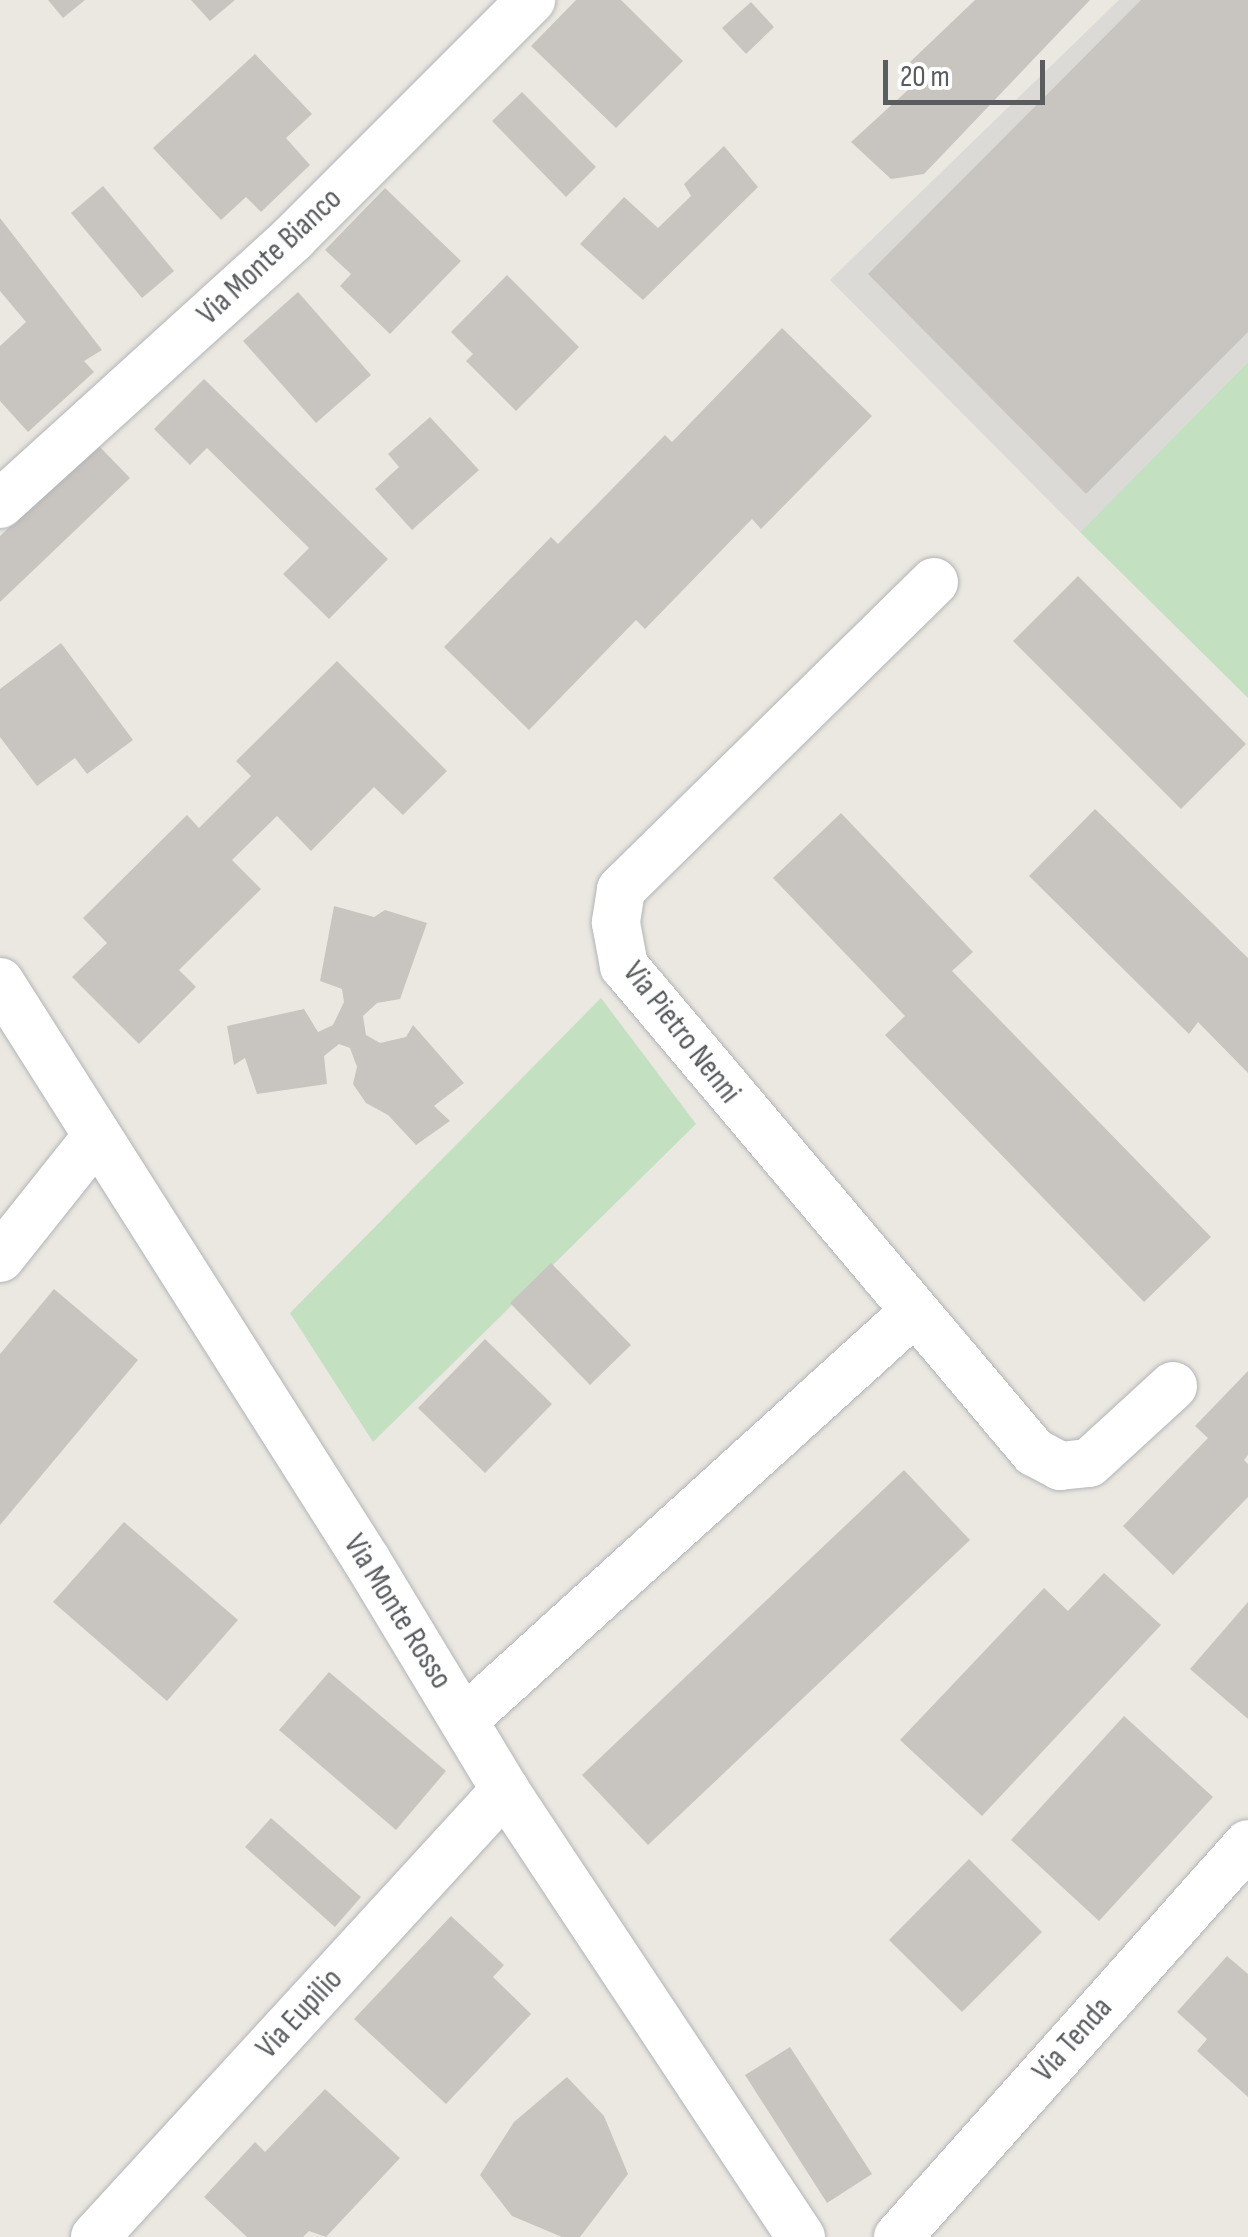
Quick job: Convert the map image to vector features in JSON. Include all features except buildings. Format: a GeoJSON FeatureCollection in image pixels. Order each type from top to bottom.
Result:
{"type":"FeatureCollection","features":[{"type":"Feature","properties":{"kind":"street","name":"Via Monte Bianco"},"geometry":{"type":"LineString","coordinates":[[0,504],[293,238],[531,0]]}},
{"type":"Feature","properties":{"kind":"street","name":"Via Pietro Nenni"},"geometry":{"type":"LineString","coordinates":[[934,582],[621,890],[616,923],[624,966],[653,1006],[1034,1452],[1060,1466],[1089,1462],[1173,1386]]}},
{"type":"Feature","properties":{"kind":"street","name":"Via Monte Rosso"},"geometry":{"type":"LineString","coordinates":[[0,982],[506,1790],[802,2237]]}},
{"type":"Feature","properties":{"kind":"street"},"geometry":{"type":"LineString","coordinates":[[0,1258],[97,1136]]}},
{"type":"Feature","properties":{"kind":"street"},"geometry":{"type":"LineString","coordinates":[[464,1720],[914,1312]]}},
{"type":"Feature","properties":{"kind":"street","name":"Via Eupilio"},"geometry":{"type":"LineString","coordinates":[[95,2237],[506,1790]]}},
{"type":"Feature","properties":{"kind":"street","name":"Via Tenda"},"geometry":{"type":"LineString","coordinates":[[898,2237],[1248,1844]]}},
{"type":"Feature","properties":{"kind":"shaded area"},"geometry":{"type":"Polygon","coordinates":[[[1119,0],[1248,0],[1248,362],[1080,532],[830,280],[1119,0]]]}},
{"type":"Feature","properties":{"kind":"green space"},"geometry":{"type":"Polygon","coordinates":[[[1248,362],[1248,698],[1080,532],[1248,362]]]}},
{"type":"Feature","properties":{"kind":"green space"},"geometry":{"type":"Polygon","coordinates":[[[601,998],[696,1124],[373,1442],[290,1313],[601,998]]]}}]}
